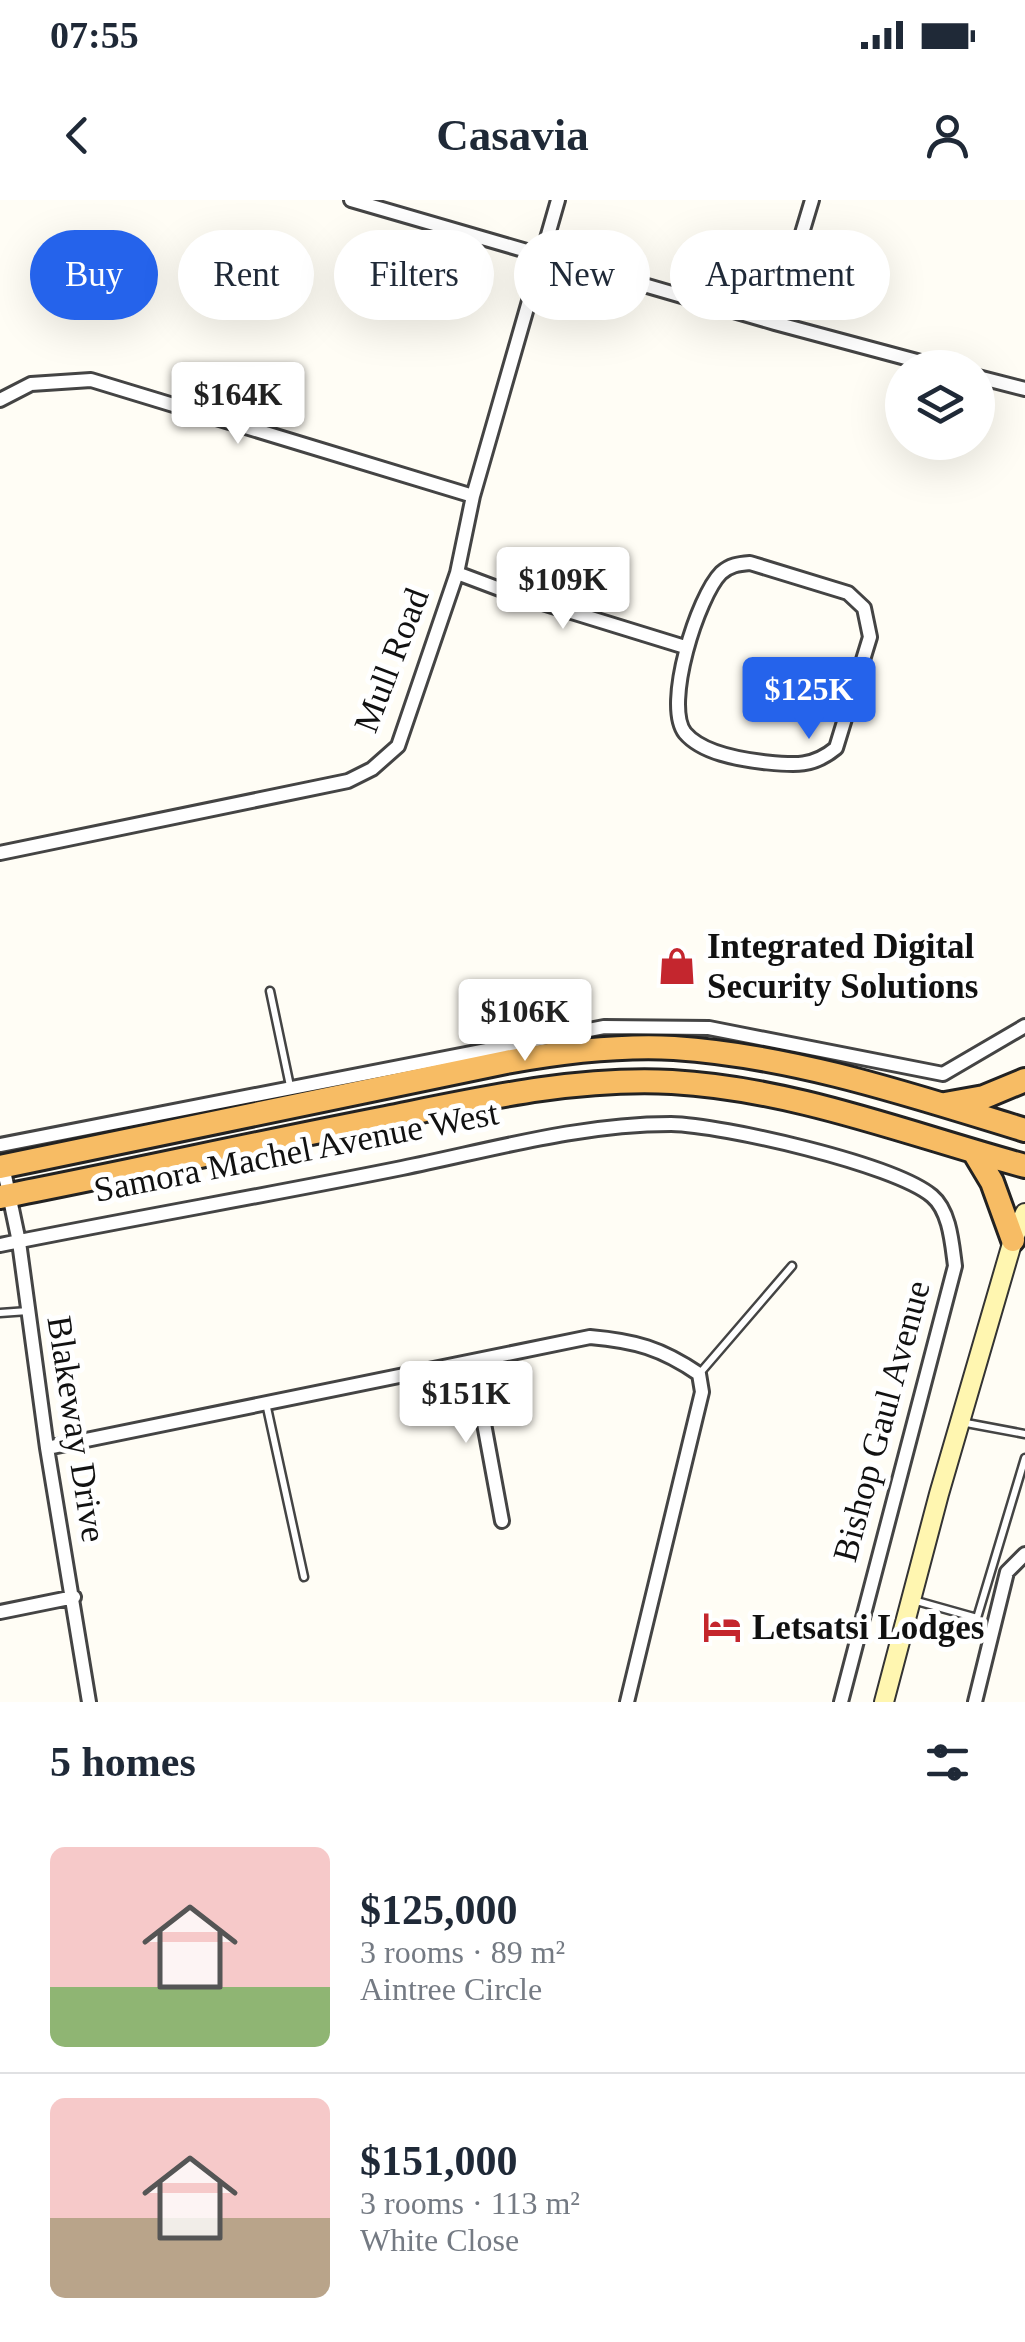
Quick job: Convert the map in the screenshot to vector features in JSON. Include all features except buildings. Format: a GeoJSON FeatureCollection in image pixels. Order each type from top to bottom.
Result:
{"type":"FeatureCollection","features":[{"type":"Feature","properties":{"kind":"highway","name":"Samora Machel Avenue West"},"geometry":{"type":"LineString","coordinates":[[1,1159],[506,1062],[603,1050],[672,1048],[756,1058],[942,1104],[1025,1130]]}},
{"type":"Feature","properties":{"kind":"highway"},"geometry":{"type":"LineString","coordinates":[[942,1104],[984,1097],[1025,1080]]}},
{"type":"Feature","properties":{"kind":"highway","name":"Samora Machel Avenue West"},"geometry":{"type":"LineString","coordinates":[[4,1196],[511,1093],[620,1081],[713,1086],[789,1099],[1025,1166]]}},
{"type":"Feature","properties":{"kind":"highway"},"geometry":{"type":"LineString","coordinates":[[974,1152],[992,1182],[1013,1240]]}},
{"type":"Feature","properties":{"kind":"main road"},"geometry":{"type":"LineString","coordinates":[[884,1702],[960,1422],[1013,1240],[1025,1212]]}},
{"type":"Feature","properties":{"kind":"street"},"geometry":{"type":"LineString","coordinates":[[351,200],[514,248]]}},
{"type":"Feature","properties":{"kind":"street","name":"Mull Road"},"geometry":{"type":"LineString","coordinates":[[550,230],[558,200]]}},
{"type":"Feature","properties":{"kind":"street"},"geometry":{"type":"LineString","coordinates":[[775,323],[812,200]]}},
{"type":"Feature","properties":{"kind":"street"},"geometry":{"type":"LineString","coordinates":[[650,287],[885,352]]}},
{"type":"Feature","properties":{"kind":"street","name":"Mull Road"},"geometry":{"type":"LineString","coordinates":[[0,853],[348,781],[372,769],[398,746],[457,573],[473,496],[525,320]]}},
{"type":"Feature","properties":{"kind":"street"},"geometry":{"type":"LineString","coordinates":[[0,400],[31,384],[91,380],[473,496]]}},
{"type":"Feature","properties":{"kind":"street"},"geometry":{"type":"LineString","coordinates":[[995,381],[1025,389]]}},
{"type":"Feature","properties":{"kind":"street"},"geometry":{"type":"LineString","coordinates":[[750,563],[848,593],[864,608],[870,636],[836,748],[821,760],[802,766],[748,760],[700,746],[682,730],[677,708],[685,647],[718,576],[731,566],[750,563]]}},
{"type":"Feature","properties":{"kind":"street"},"geometry":{"type":"LineString","coordinates":[[457,573],[685,647]]}},
{"type":"Feature","properties":{"kind":"street","name":"Samora Machel Avenue West"},"geometry":{"type":"LineString","coordinates":[[1,1159],[290,1087],[604,1027],[709,1028],[944,1074],[1025,1026]]}},
{"type":"Feature","properties":{"kind":"street","name":"Samora Machel Avenue West"},"geometry":{"type":"LineString","coordinates":[[0,1246],[547,1136],[606,1128],[674,1124],[766,1139],[900,1176]]}},
{"type":"Feature","properties":{"kind":"street","name":"Blakeway Drive"},"geometry":{"type":"LineString","coordinates":[[1,1159],[4,1196],[19,1242],[47,1448],[89,1702]]}},
{"type":"Feature","properties":{"kind":"street","name":"Bishop Gaul Avenue"},"geometry":{"type":"LineString","coordinates":[[841,1702],[955,1266],[950,1230],[935,1198],[900,1176]]}},
{"type":"Feature","properties":{"kind":"street"},"geometry":{"type":"LineString","coordinates":[[47,1448],[590,1338],[632,1340],[673,1356],[699,1374],[702,1392],[627,1702]]}},
{"type":"Feature","properties":{"kind":"street"},"geometry":{"type":"LineString","coordinates":[[472,1364],[502,1521]]}},
{"type":"Feature","properties":{"kind":"street"},"geometry":{"type":"LineString","coordinates":[[975,1702],[1007,1572],[1025,1554]]}},
{"type":"Feature","properties":{"kind":"street"},"geometry":{"type":"LineString","coordinates":[[0,1612],[74,1598]]}},
{"type":"Feature","properties":{"kind":"lane"},"geometry":{"type":"LineString","coordinates":[[270,991],[290,1087]]}},
{"type":"Feature","properties":{"kind":"lane"},"geometry":{"type":"LineString","coordinates":[[699,1374],[792,1266]]}},
{"type":"Feature","properties":{"kind":"lane"},"geometry":{"type":"LineString","coordinates":[[0,1314],[28,1312]]}},
{"type":"Feature","properties":{"kind":"lane"},"geometry":{"type":"LineString","coordinates":[[266,1402],[304,1577]]}},
{"type":"Feature","properties":{"kind":"lane"},"geometry":{"type":"LineString","coordinates":[[960,1422],[1025,1434]]}},
{"type":"Feature","properties":{"kind":"lane"},"geometry":{"type":"LineString","coordinates":[[911,1600],[977,1618],[1025,1458]]}},
{"type":"Feature","properties":{"kind":"place","name":"Integrated Digital Security Solutions"},"geometry":{"type":"Point","coordinates":[677,966]}},
{"type":"Feature","properties":{"kind":"place","name":"Letsatsi Lodges"},"geometry":{"type":"Point","coordinates":[722,1627]}}]}
